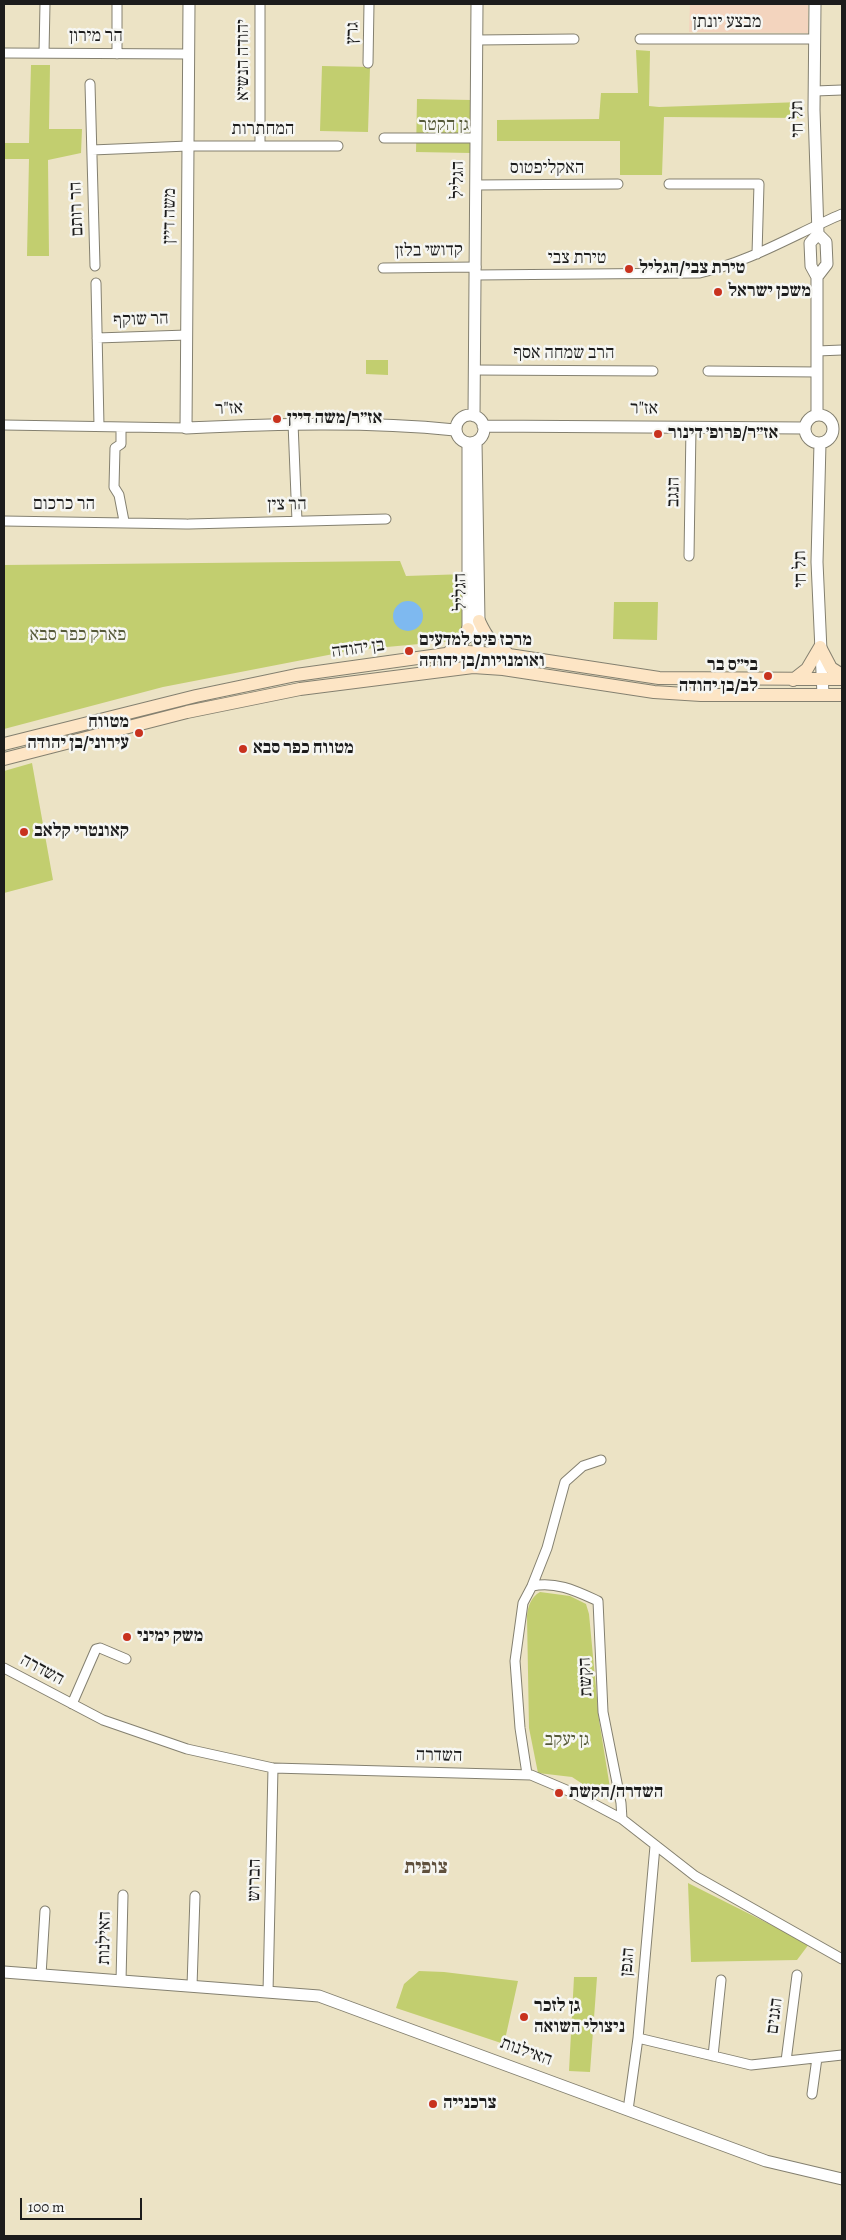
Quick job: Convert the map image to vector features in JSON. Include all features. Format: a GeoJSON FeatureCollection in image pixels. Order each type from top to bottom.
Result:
{"type":"FeatureCollection","features":[{"type":"Feature","properties":{"kind":"main road"},"geometry":{"type":"LineString","coordinates":[[446,654],[462,643],[474,625],[484,633],[494,647],[509,654]]}},
{"type":"Feature","properties":{"kind":"main road"},"geometry":{"type":"LineString","coordinates":[[820,646],[831,668],[842,675]]}},
{"type":"Feature","properties":{"kind":"main road"},"geometry":{"type":"LineString","coordinates":[[793,680],[808,669],[820,646]]}},
{"type":"Feature","properties":{"kind":"main road","name":"בן יהודה"},"geometry":{"type":"LineString","coordinates":[[4,744],[196,696],[296,675],[446,654],[473,652],[509,654],[659,678],[842,679]]}},
{"type":"Feature","properties":{"kind":"main road","name":"בן יהודה"},"geometry":{"type":"LineString","coordinates":[[4,759],[177,715],[300,689],[473,667],[503,669],[654,692],[701,695],[842,695]]}},
{"type":"Feature","properties":{"kind":"street"},"geometry":{"type":"LineString","coordinates":[[44,53],[45,4]]}},
{"type":"Feature","properties":{"kind":"street"},"geometry":{"type":"LineString","coordinates":[[117,4],[117,54]]}},
{"type":"Feature","properties":{"kind":"street","name":"משה דיין"},"geometry":{"type":"LineString","coordinates":[[186,428],[189,4]]}},
{"type":"Feature","properties":{"kind":"street","name":"יהודה הנשיא"},"geometry":{"type":"LineString","coordinates":[[260,4],[260,146]]}},
{"type":"Feature","properties":{"kind":"street","name":"גרץ"},"geometry":{"type":"LineString","coordinates":[[368,63],[369,4]]}},
{"type":"Feature","properties":{"kind":"street","name":"הגליל"},"geometry":{"type":"LineString","coordinates":[[474,416],[477,4]]}},
{"type":"Feature","properties":{"kind":"street","name":"תל חי"},"geometry":{"type":"LineString","coordinates":[[815,4],[818,229],[826,242],[827,264],[817,277]]}},
{"type":"Feature","properties":{"kind":"street","name":"מבצע יונתן"},"geometry":{"type":"LineString","coordinates":[[640,39],[815,39]]}},
{"type":"Feature","properties":{"kind":"street"},"geometry":{"type":"LineString","coordinates":[[477,40],[574,40]]}},
{"type":"Feature","properties":{"kind":"street","name":"הר מירון"},"geometry":{"type":"LineString","coordinates":[[4,53],[189,54]]}},
{"type":"Feature","properties":{"kind":"street","name":"הר רותם"},"geometry":{"type":"LineString","coordinates":[[90,84],[95,266]]}},
{"type":"Feature","properties":{"kind":"street"},"geometry":{"type":"LineString","coordinates":[[815,91],[842,90]]}},
{"type":"Feature","properties":{"kind":"street"},"geometry":{"type":"LineString","coordinates":[[384,138],[476,138]]}},
{"type":"Feature","properties":{"kind":"street"},"geometry":{"type":"LineString","coordinates":[[92,150],[188,146]]}},
{"type":"Feature","properties":{"kind":"street","name":"המחתרות"},"geometry":{"type":"LineString","coordinates":[[188,146],[338,146]]}},
{"type":"Feature","properties":{"kind":"street","name":"האקליפטוס"},"geometry":{"type":"LineString","coordinates":[[476,185],[618,184]]}},
{"type":"Feature","properties":{"kind":"street"},"geometry":{"type":"LineString","coordinates":[[669,184],[758,184],[757,254]]}},
{"type":"Feature","properties":{"kind":"street","name":"טירת צבי"},"geometry":{"type":"LineString","coordinates":[[476,271],[677,275],[716,269],[818,229],[842,214]]}},
{"type":"Feature","properties":{"kind":"street","name":"תל חי"},"geometry":{"type":"LineString","coordinates":[[817,415],[817,277],[811,266],[810,243],[818,229]]}},
{"type":"Feature","properties":{"kind":"street","name":"קדושי בלזן"},"geometry":{"type":"LineString","coordinates":[[383,268],[476,271]]}},
{"type":"Feature","properties":{"kind":"street","name":"הר שוקף"},"geometry":{"type":"LineString","coordinates":[[96,283],[99,426]]}},
{"type":"Feature","properties":{"kind":"street","name":"הר שוקף"},"geometry":{"type":"LineString","coordinates":[[97,338],[187,335]]}},
{"type":"Feature","properties":{"kind":"street"},"geometry":{"type":"LineString","coordinates":[[816,351],[842,350]]}},
{"type":"Feature","properties":{"kind":"street","name":"הרב שמחה אסף"},"geometry":{"type":"LineString","coordinates":[[474,370],[653,371]]}},
{"type":"Feature","properties":{"kind":"street"},"geometry":{"type":"LineString","coordinates":[[708,371],[817,372]]}},
{"type":"Feature","properties":{"kind":"street"},"geometry":{"type":"LineString","coordinates":[[817,415],[829,419],[838,427],[828,439],[820,443],[808,437],[805,428],[809,420],[817,415]]}},
{"type":"Feature","properties":{"kind":"street"},"geometry":{"type":"LineString","coordinates":[[474,416],[478,418],[483,426],[483,433],[472,443],[458,437],[455,430],[461,418],[474,416]]}},
{"type":"Feature","properties":{"kind":"street"},"geometry":{"type":"LineString","coordinates":[[293,423],[297,521]]}},
{"type":"Feature","properties":{"kind":"street","name":"אז\"ר"},"geometry":{"type":"LineString","coordinates":[[4,425],[186,428],[293,423],[400,425],[455,430]]}},
{"type":"Feature","properties":{"kind":"street","name":"אז\"ר"},"geometry":{"type":"LineString","coordinates":[[483,426],[805,428]]}},
{"type":"Feature","properties":{"kind":"street"},"geometry":{"type":"LineString","coordinates":[[121,427],[121,444],[115,448],[114,486],[119,495],[124,521]]}},
{"type":"Feature","properties":{"kind":"street","name":"הנגב"},"geometry":{"type":"LineString","coordinates":[[689,556],[691,427]]}},
{"type":"Feature","properties":{"kind":"street","name":"הגליל"},"geometry":{"type":"LineString","coordinates":[[472,443],[473,667]]}},
{"type":"Feature","properties":{"kind":"street","name":"תל חי"},"geometry":{"type":"LineString","coordinates":[[820,443],[817,562],[823,695]]}},
{"type":"Feature","properties":{"kind":"street","name":"הר צין"},"geometry":{"type":"LineString","coordinates":[[124,521],[188,524],[386,519]]}},
{"type":"Feature","properties":{"kind":"street","name":"הר כרכום"},"geometry":{"type":"LineString","coordinates":[[4,521],[124,521]]}},
{"type":"Feature","properties":{"kind":"street"},"geometry":{"type":"LineString","coordinates":[[527,1774],[520,1728],[515,1660],[523,1603],[547,1548],[565,1482],[583,1466],[600,1460]]}},
{"type":"Feature","properties":{"kind":"street","name":"הקשת"},"geometry":{"type":"LineString","coordinates":[[532,1586],[542,1584],[567,1587],[598,1601],[603,1712],[621,1803],[622,1819]]}},
{"type":"Feature","properties":{"kind":"street"},"geometry":{"type":"LineString","coordinates":[[72,1704],[96,1649],[100,1648],[126,1658]]}},
{"type":"Feature","properties":{"kind":"street","name":"השדרה"},"geometry":{"type":"LineString","coordinates":[[4,1668],[103,1720],[187,1749],[273,1768],[527,1774],[571,1792],[622,1819],[654,1846],[695,1876],[842,1959]]}},
{"type":"Feature","properties":{"kind":"street","name":"הברוש"},"geometry":{"type":"LineString","coordinates":[[268,1992],[273,1768]]}},
{"type":"Feature","properties":{"kind":"street","name":"הגפן"},"geometry":{"type":"LineString","coordinates":[[628,2110],[638,2038],[654,1846]]}},
{"type":"Feature","properties":{"kind":"street","name":"האילנות"},"geometry":{"type":"LineString","coordinates":[[122,1895],[122,1981]]}},
{"type":"Feature","properties":{"kind":"street"},"geometry":{"type":"LineString","coordinates":[[192,1986],[195,1896]]}},
{"type":"Feature","properties":{"kind":"street"},"geometry":{"type":"LineString","coordinates":[[41,1975],[45,1912]]}},
{"type":"Feature","properties":{"kind":"street","name":"האילנות"},"geometry":{"type":"LineString","coordinates":[[4,1972],[318,1996],[766,2161],[842,2179]]}},
{"type":"Feature","properties":{"kind":"street","name":"הגנים"},"geometry":{"type":"LineString","coordinates":[[786,2061],[797,1975]]}},
{"type":"Feature","properties":{"kind":"street"},"geometry":{"type":"LineString","coordinates":[[713,2056],[721,1980]]}},
{"type":"Feature","properties":{"kind":"street","name":"הגנים"},"geometry":{"type":"LineString","coordinates":[[638,2038],[751,2065],[842,2055]]}},
{"type":"Feature","properties":{"kind":"street"},"geometry":{"type":"LineString","coordinates":[[812,2094],[817,2058]]}},
{"type":"Feature","properties":{"kind":"shaded area"},"geometry":{"type":"Polygon","coordinates":[[[690,4],[808,4],[808,33],[689,32],[690,4]]]}},
{"type":"Feature","properties":{"kind":"green space"},"geometry":{"type":"Polygon","coordinates":[[[636,50],[650,51],[649,106],[801,102],[802,118],[664,117],[662,175],[620,175],[620,141],[497,141],[497,120],[599,119],[601,93],[638,93],[636,50]]]}},
{"type":"Feature","properties":{"kind":"green space"},"geometry":{"type":"Polygon","coordinates":[[[31,65],[50,65],[49,129],[82,129],[81,153],[48,160],[49,256],[27,256],[29,159],[4,159],[4,143],[29,143],[31,65]]]}},
{"type":"Feature","properties":{"kind":"green space"},"geometry":{"type":"Polygon","coordinates":[[[322,66],[370,67],[368,132],[320,131],[322,66]]]}},
{"type":"Feature","properties":{"kind":"green space","name":"גן הקטר"},"geometry":{"type":"Polygon","coordinates":[[[417,99],[472,100],[471,153],[416,152],[417,99]]]}},
{"type":"Feature","properties":{"kind":"green space"},"geometry":{"type":"Polygon","coordinates":[[[366,360],[388,360],[388,375],[366,374],[366,360]]]}},
{"type":"Feature","properties":{"kind":"green space","name":"פארק כפר סבא"},"geometry":{"type":"Polygon","coordinates":[[[400,561],[406,576],[466,574],[465,628],[452,641],[354,650],[163,687],[4,729],[4,565],[400,561]]]}},
{"type":"Feature","properties":{"kind":"green space"},"geometry":{"type":"Polygon","coordinates":[[[614,602],[658,602],[657,640],[613,639],[614,602]]]}},
{"type":"Feature","properties":{"kind":"green space","name":"קאונטרי קלאב"},"geometry":{"type":"Polygon","coordinates":[[[32,763],[53,880],[4,893],[4,771],[32,763]]]}},
{"type":"Feature","properties":{"kind":"green space","name":"גן יעקב"},"geometry":{"type":"Polygon","coordinates":[[[540,1592],[570,1596],[586,1604],[589,1614],[599,1720],[611,1794],[607,1800],[572,1777],[538,1773],[529,1728],[527,1616],[530,1602],[540,1592]]]}},
{"type":"Feature","properties":{"kind":"green space"},"geometry":{"type":"Polygon","coordinates":[[[688,1883],[809,1944],[797,1960],[691,1962],[688,1883]]]}},
{"type":"Feature","properties":{"kind":"green space"},"geometry":{"type":"Polygon","coordinates":[[[419,1971],[444,1972],[518,1981],[504,2044],[396,2008],[404,1984],[419,1971]]]}},
{"type":"Feature","properties":{"kind":"green space"},"geometry":{"type":"Polygon","coordinates":[[[574,1977],[597,1977],[590,2072],[569,2071],[574,1977]]]}},
{"type":"Feature","properties":{"kind":"water"},"geometry":{"type":"Polygon","coordinates":[[[408,601],[419,605],[423,616],[419,627],[408,631],[397,627],[393,616],[397,605],[408,601]]]}},
{"type":"Feature","properties":{"kind":"place","name":"טירת צבי/הגליל"},"geometry":{"type":"Point","coordinates":[629,269]}},
{"type":"Feature","properties":{"kind":"place","name":"משכן ישראל"},"geometry":{"type":"Point","coordinates":[718,292]}},
{"type":"Feature","properties":{"kind":"place","name":"אז״ר/משה דיין"},"geometry":{"type":"Point","coordinates":[277,419]}},
{"type":"Feature","properties":{"kind":"place","name":"אז״ר/פרופ׳ דינור"},"geometry":{"type":"Point","coordinates":[658,434]}},
{"type":"Feature","properties":{"kind":"place","name":"מרכז פיס למדעים ואומנויות/בן יהודה"},"geometry":{"type":"Point","coordinates":[409,651]}},
{"type":"Feature","properties":{"kind":"place","name":"בי״ס בר לב/בן יהודה"},"geometry":{"type":"Point","coordinates":[768,676]}},
{"type":"Feature","properties":{"kind":"place","name":"מטווח עירוני/בן יהודה"},"geometry":{"type":"Point","coordinates":[139,733]}},
{"type":"Feature","properties":{"kind":"place","name":"מטווח כפר סבא"},"geometry":{"type":"Point","coordinates":[243,749]}},
{"type":"Feature","properties":{"kind":"place","name":"קאונטרי קלאב"},"geometry":{"type":"Point","coordinates":[24,832]}},
{"type":"Feature","properties":{"kind":"place","name":"משק ימיני"},"geometry":{"type":"Point","coordinates":[127,1637]}},
{"type":"Feature","properties":{"kind":"place","name":"השדרה/הקשת"},"geometry":{"type":"Point","coordinates":[559,1793]}},
{"type":"Feature","properties":{"kind":"place","name":"גן לזכר ניצולי השואה"},"geometry":{"type":"Point","coordinates":[524,2017]}},
{"type":"Feature","properties":{"kind":"place","name":"צרכנייה"},"geometry":{"type":"Point","coordinates":[433,2104]}},
{"type":"Feature","properties":{"kind":"district","name":"צופית"},"geometry":{"type":"Point","coordinates":[426,1868]}}]}
